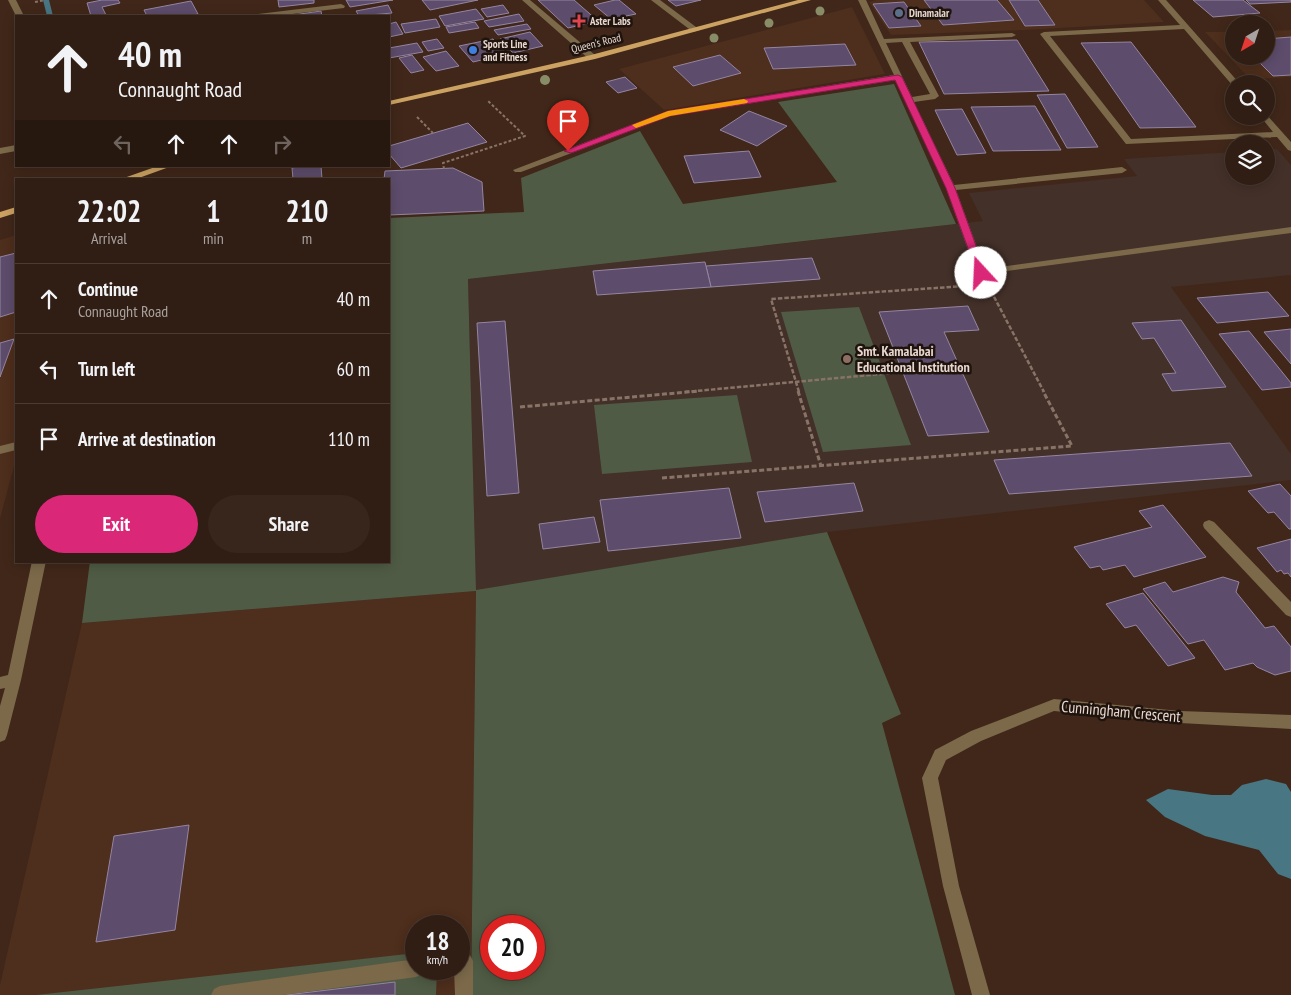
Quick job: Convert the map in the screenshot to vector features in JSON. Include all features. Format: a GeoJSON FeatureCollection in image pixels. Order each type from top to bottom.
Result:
{"type":"FeatureCollection","features":[{"type":"Feature","properties":{"kind":"main road","name":"Queen's Road"},"geometry":{"type":"LineString","coordinates":[[390,103],[592,57],[807,0]]}},
{"type":"Feature","properties":{"kind":"main road"},"geometry":{"type":"LineString","coordinates":[[128,178],[165,167]]}},
{"type":"Feature","properties":{"kind":"main road"},"geometry":{"type":"LineString","coordinates":[[0,214],[15,210]]}},
{"type":"Feature","properties":{"kind":"street"},"geometry":{"type":"LineString","coordinates":[[12,0],[20,15]]}},
{"type":"Feature","properties":{"kind":"street"},"geometry":{"type":"LineString","coordinates":[[526,0],[592,57]]}},
{"type":"Feature","properties":{"kind":"street"},"geometry":{"type":"LineString","coordinates":[[655,0],[696,30]]}},
{"type":"Feature","properties":{"kind":"street"},"geometry":{"type":"LineString","coordinates":[[862,0],[940,170],[951,188],[981,273],[1291,230]]}},
{"type":"Feature","properties":{"kind":"street"},"geometry":{"type":"LineString","coordinates":[[1162,0],[1228,75]]}},
{"type":"Feature","properties":{"kind":"street"},"geometry":{"type":"LineString","coordinates":[[264,15],[340,3],[344,15]]}},
{"type":"Feature","properties":{"kind":"street"},"geometry":{"type":"LineString","coordinates":[[1186,27],[1044,34],[1129,142],[1280,134]]}},
{"type":"Feature","properties":{"kind":"street"},"geometry":{"type":"LineString","coordinates":[[881,40],[1012,35]]}},
{"type":"Feature","properties":{"kind":"street"},"geometry":{"type":"LineString","coordinates":[[904,40],[935,96],[909,100]]}},
{"type":"Feature","properties":{"kind":"street"},"geometry":{"type":"LineString","coordinates":[[518,170],[668,114],[898,77]]}},
{"type":"Feature","properties":{"kind":"street"},"geometry":{"type":"LineString","coordinates":[[1272,125],[1291,148]]}},
{"type":"Feature","properties":{"kind":"street"},"geometry":{"type":"LineString","coordinates":[[0,151],[15,148]]}},
{"type":"Feature","properties":{"kind":"street"},"geometry":{"type":"LineString","coordinates":[[951,188],[1122,170]]}},
{"type":"Feature","properties":{"kind":"street"},"geometry":{"type":"LineString","coordinates":[[0,450],[15,446]]}},
{"type":"Feature","properties":{"kind":"street"},"geometry":{"type":"LineString","coordinates":[[1209,525],[1291,611]]}},
{"type":"Feature","properties":{"kind":"street"},"geometry":{"type":"LineString","coordinates":[[0,735],[7,681],[38,563]]}},
{"type":"Feature","properties":{"kind":"street","name":"Cunningham Crescent"},"geometry":{"type":"LineString","coordinates":[[981,995],[951,886],[930,778],[940,755],[976,736],[1054,705],[1180,717],[1291,722]]}},
{"type":"Feature","properties":{"kind":"street"},"geometry":{"type":"LineString","coordinates":[[220,995],[405,970]]}},
{"type":"Feature","properties":{"kind":"street"},"geometry":{"type":"LineString","coordinates":[[464,980],[464,995]]}},
{"type":"Feature","properties":{"kind":"path"},"geometry":{"type":"LineString","coordinates":[[34,2],[45,0]]}},
{"type":"Feature","properties":{"kind":"path"},"geometry":{"type":"LineString","coordinates":[[444,169],[443,163],[524,136],[491,104]]}},
{"type":"Feature","properties":{"kind":"path"},"geometry":{"type":"LineString","coordinates":[[662,478],[1072,446],[981,273]]}},
{"type":"Feature","properties":{"kind":"path"},"geometry":{"type":"LineString","coordinates":[[821,466],[770,299],[988,285]]}},
{"type":"Feature","properties":{"kind":"path"},"geometry":{"type":"LineString","coordinates":[[520,407],[903,372]]}},
{"type":"Feature","properties":{"kind":"shaded area"},"geometry":{"type":"Polygon","coordinates":[[[876,0],[1144,0],[1164,22],[891,35],[869,2],[876,0]]]}},
{"type":"Feature","properties":{"kind":"shaded area"},"geometry":{"type":"Polygon","coordinates":[[[852,7],[885,74],[664,110],[619,69],[852,7]]]}},
{"type":"Feature","properties":{"kind":"shaded area"},"geometry":{"type":"Polygon","coordinates":[[[1291,30],[1291,77],[1246,75],[1237,65],[1275,65],[1275,31],[1291,30]]]}},
{"type":"Feature","properties":{"kind":"shaded area"},"geometry":{"type":"Polygon","coordinates":[[[1205,32],[1225,32],[1225,53],[1205,32]]]}},
{"type":"Feature","properties":{"kind":"shaded area","name":"Smt. Kamalabai Educational Institution"},"geometry":{"type":"Polygon","coordinates":[[[1275,149],[1277,149],[1291,165],[1291,275],[1171,287],[1291,454],[1291,480],[827,532],[476,591],[468,279],[983,221],[969,193],[1137,176],[1124,159],[1225,153],[1225,185],[1275,185],[1275,149]]]}},
{"type":"Feature","properties":{"kind":"shaded area"},"geometry":{"type":"Polygon","coordinates":[[[15,235],[15,462],[0,519],[0,240],[15,235]]]}},
{"type":"Feature","properties":{"kind":"shaded area"},"geometry":{"type":"Polygon","coordinates":[[[476,591],[471,995],[0,995],[0,985],[82,623],[476,591]]]}},
{"type":"Feature","properties":{"kind":"green space"},"geometry":{"type":"Polygon","coordinates":[[[894,84],[956,224],[468,279],[476,590],[827,532],[901,714],[882,723],[955,995],[471,995],[476,591],[82,623],[90,563],[390,563],[390,218],[524,212],[521,178],[640,131],[683,204],[837,182],[778,102],[894,84]]]}},
{"type":"Feature","properties":{"kind":"green space"},"geometry":{"type":"Polygon","coordinates":[[[859,307],[911,445],[823,452],[781,312],[859,307]]]}},
{"type":"Feature","properties":{"kind":"green space"},"geometry":{"type":"Polygon","coordinates":[[[737,395],[752,462],[602,474],[594,405],[737,395]]]}},
{"type":"Feature","properties":{"kind":"green space"},"geometry":{"type":"Polygon","coordinates":[[[405,954],[405,980],[437,980],[436,995],[36,995],[405,954]]]}},
{"type":"Feature","properties":{"kind":"water"},"geometry":{"type":"Polygon","coordinates":[[[1266,779],[1286,784],[1291,792],[1291,879],[1278,874],[1259,850],[1205,836],[1165,817],[1146,800],[1168,789],[1212,795],[1231,795],[1242,785],[1266,779]]]}},
{"type":"Feature","properties":{"kind":"building"},"geometry":{"type":"Polygon","coordinates":[[[102,0],[118,0],[120,3],[102,7],[106,15],[91,15],[87,3],[102,0]]]}},
{"type":"Feature","properties":{"kind":"building"},"geometry":{"type":"Polygon","coordinates":[[[278,0],[314,0],[314,3],[279,7],[278,0]]]}},
{"type":"Feature","properties":{"kind":"building"},"geometry":{"type":"Polygon","coordinates":[[[346,0],[393,0],[350,7],[346,0]]]}},
{"type":"Feature","properties":{"kind":"building"},"geometry":{"type":"Polygon","coordinates":[[[422,0],[478,0],[430,10],[422,0]]]}},
{"type":"Feature","properties":{"kind":"building"},"geometry":{"type":"Polygon","coordinates":[[[538,0],[574,0],[598,21],[568,28],[538,0]]]}},
{"type":"Feature","properties":{"kind":"building"},"geometry":{"type":"Polygon","coordinates":[[[619,0],[636,14],[611,19],[594,5],[619,0]]]}},
{"type":"Feature","properties":{"kind":"building"},"geometry":{"type":"Polygon","coordinates":[[[668,0],[701,0],[676,6],[668,0]]]}},
{"type":"Feature","properties":{"kind":"building"},"geometry":{"type":"Polygon","coordinates":[[[924,0],[997,0],[1014,20],[943,25],[924,0]]]}},
{"type":"Feature","properties":{"kind":"building"},"geometry":{"type":"Polygon","coordinates":[[[1009,0],[1038,0],[1055,25],[1025,26],[1009,0]]]}},
{"type":"Feature","properties":{"kind":"building"},"geometry":{"type":"Polygon","coordinates":[[[1193,0],[1243,0],[1260,13],[1225,15],[1213,17],[1193,0]]]}},
{"type":"Feature","properties":{"kind":"building"},"geometry":{"type":"Polygon","coordinates":[[[1246,0],[1291,0],[1291,2],[1250,4],[1246,0]]]}},
{"type":"Feature","properties":{"kind":"building"},"geometry":{"type":"Polygon","coordinates":[[[191,1],[198,14],[146,15],[144,10],[191,1]]]}},
{"type":"Feature","properties":{"kind":"building"},"geometry":{"type":"Polygon","coordinates":[[[904,2],[921,26],[889,28],[873,4],[904,2]]]}},
{"type":"Feature","properties":{"kind":"building"},"geometry":{"type":"Polygon","coordinates":[[[388,5],[392,13],[358,15],[356,11],[388,5]]]}},
{"type":"Feature","properties":{"kind":"building"},"geometry":{"type":"Polygon","coordinates":[[[503,5],[509,13],[487,17],[481,9],[503,5]]]}},
{"type":"Feature","properties":{"kind":"building"},"geometry":{"type":"Polygon","coordinates":[[[476,9],[484,19],[445,26],[439,16],[476,9]]]}},
{"type":"Feature","properties":{"kind":"building"},"geometry":{"type":"Polygon","coordinates":[[[321,11],[322,15],[293,15],[321,11]]]}},
{"type":"Feature","properties":{"kind":"building"},"geometry":{"type":"Polygon","coordinates":[[[519,14],[524,21],[489,27],[484,21],[519,14]]]}},
{"type":"Feature","properties":{"kind":"building"},"geometry":{"type":"Polygon","coordinates":[[[436,19],[440,27],[405,33],[401,24],[436,19]]]}},
{"type":"Feature","properties":{"kind":"building"},"geometry":{"type":"Polygon","coordinates":[[[396,22],[403,34],[390,37],[390,24],[396,22]]]}},
{"type":"Feature","properties":{"kind":"building"},"geometry":{"type":"Polygon","coordinates":[[[475,22],[479,28],[449,33],[446,27],[475,22]]]}},
{"type":"Feature","properties":{"kind":"building"},"geometry":{"type":"Polygon","coordinates":[[[527,24],[531,29],[498,35],[494,30],[527,24]]]}},
{"type":"Feature","properties":{"kind":"building"},"geometry":{"type":"Polygon","coordinates":[[[530,32],[543,46],[513,53],[500,39],[530,32]]]}},
{"type":"Feature","properties":{"kind":"building"},"geometry":{"type":"Polygon","coordinates":[[[1291,37],[1291,75],[1272,75],[1262,65],[1275,65],[1275,38],[1291,37]]]}},
{"type":"Feature","properties":{"kind":"building"},"geometry":{"type":"Polygon","coordinates":[[[437,39],[444,48],[428,51],[422,42],[437,39]]]}},
{"type":"Feature","properties":{"kind":"building"},"geometry":{"type":"Polygon","coordinates":[[[493,39],[507,54],[473,62],[459,46],[493,39]]]}},
{"type":"Feature","properties":{"kind":"building"},"geometry":{"type":"Polygon","coordinates":[[[1017,40],[1049,91],[944,94],[919,42],[1017,40]]]}},
{"type":"Feature","properties":{"kind":"building"},"geometry":{"type":"Polygon","coordinates":[[[1131,42],[1196,127],[1140,128],[1081,43],[1131,42]]]}},
{"type":"Feature","properties":{"kind":"building"},"geometry":{"type":"Polygon","coordinates":[[[417,43],[423,52],[390,58],[390,48],[417,43]]]}},
{"type":"Feature","properties":{"kind":"building"},"geometry":{"type":"Polygon","coordinates":[[[845,44],[856,65],[773,69],[764,48],[845,44]]]}},
{"type":"Feature","properties":{"kind":"building"},"geometry":{"type":"Polygon","coordinates":[[[446,51],[459,66],[436,71],[423,57],[446,51]]]}},
{"type":"Feature","properties":{"kind":"building"},"geometry":{"type":"Polygon","coordinates":[[[412,55],[424,70],[411,73],[399,58],[412,55]]]}},
{"type":"Feature","properties":{"kind":"building"},"geometry":{"type":"Polygon","coordinates":[[[720,55],[741,73],[693,86],[673,67],[720,55]]]}},
{"type":"Feature","properties":{"kind":"building"},"geometry":{"type":"Polygon","coordinates":[[[625,77],[637,88],[618,93],[606,82],[625,77]]]}},
{"type":"Feature","properties":{"kind":"building"},"geometry":{"type":"Polygon","coordinates":[[[1065,94],[1098,147],[1067,148],[1037,95],[1065,94]]]}},
{"type":"Feature","properties":{"kind":"building"},"geometry":{"type":"Polygon","coordinates":[[[1035,106],[1061,150],[993,151],[971,107],[1035,106]]]}},
{"type":"Feature","properties":{"kind":"building"},"geometry":{"type":"Polygon","coordinates":[[[962,109],[986,153],[957,155],[935,110],[962,109]]]}},
{"type":"Feature","properties":{"kind":"building"},"geometry":{"type":"Polygon","coordinates":[[[749,111],[787,126],[757,146],[720,130],[749,111]]]}},
{"type":"Feature","properties":{"kind":"building"},"geometry":{"type":"Polygon","coordinates":[[[468,123],[487,142],[401,168],[390,155],[390,146],[468,123]]]}},
{"type":"Feature","properties":{"kind":"building"},"geometry":{"type":"Polygon","coordinates":[[[749,151],[761,177],[694,183],[684,156],[749,151]]]}},
{"type":"Feature","properties":{"kind":"building"},"geometry":{"type":"Polygon","coordinates":[[[321,167],[322,178],[293,178],[292,168],[321,167]]]}},
{"type":"Feature","properties":{"kind":"building"},"geometry":{"type":"Polygon","coordinates":[[[453,168],[482,182],[484,211],[390,215],[390,178],[384,178],[385,171],[453,168]]]}},
{"type":"Feature","properties":{"kind":"building"},"geometry":{"type":"Polygon","coordinates":[[[15,253],[15,312],[0,317],[0,257],[15,253]]]}},
{"type":"Feature","properties":{"kind":"building"},"geometry":{"type":"Polygon","coordinates":[[[812,258],[820,279],[711,287],[706,266],[812,258]]]}},
{"type":"Feature","properties":{"kind":"building"},"geometry":{"type":"Polygon","coordinates":[[[705,262],[711,287],[597,295],[593,271],[705,262]]]}},
{"type":"Feature","properties":{"kind":"building"},"geometry":{"type":"Polygon","coordinates":[[[1268,292],[1289,316],[1217,323],[1197,298],[1268,292]]]}},
{"type":"Feature","properties":{"kind":"building"},"geometry":{"type":"Polygon","coordinates":[[[968,306],[979,330],[944,332],[989,432],[928,436],[879,312],[968,306]]]}},
{"type":"Feature","properties":{"kind":"building"},"geometry":{"type":"Polygon","coordinates":[[[1181,320],[1226,387],[1172,391],[1162,374],[1176,373],[1154,338],[1142,339],[1132,323],[1181,320]]]}},
{"type":"Feature","properties":{"kind":"building"},"geometry":{"type":"Polygon","coordinates":[[[505,321],[519,493],[487,496],[477,323],[505,321]]]}},
{"type":"Feature","properties":{"kind":"building"},"geometry":{"type":"Polygon","coordinates":[[[1291,329],[1291,364],[1264,332],[1291,329]]]}},
{"type":"Feature","properties":{"kind":"building"},"geometry":{"type":"Polygon","coordinates":[[[1249,331],[1291,383],[1291,387],[1262,390],[1219,334],[1249,331]]]}},
{"type":"Feature","properties":{"kind":"building"},"geometry":{"type":"Polygon","coordinates":[[[14,339],[0,377],[0,343],[14,339]]]}},
{"type":"Feature","properties":{"kind":"building"},"geometry":{"type":"Polygon","coordinates":[[[1230,443],[1252,476],[1009,494],[994,460],[1230,443]]]}},
{"type":"Feature","properties":{"kind":"building"},"geometry":{"type":"Polygon","coordinates":[[[854,483],[863,511],[765,522],[757,492],[854,483]]]}},
{"type":"Feature","properties":{"kind":"building"},"geometry":{"type":"Polygon","coordinates":[[[1280,484],[1291,496],[1291,529],[1274,512],[1268,513],[1248,491],[1280,484]]]}},
{"type":"Feature","properties":{"kind":"building"},"geometry":{"type":"Polygon","coordinates":[[[729,488],[741,538],[608,551],[600,500],[729,488]]]}},
{"type":"Feature","properties":{"kind":"building"},"geometry":{"type":"Polygon","coordinates":[[[1163,505],[1206,557],[1134,577],[1125,565],[1103,570],[1100,566],[1090,568],[1074,547],[1152,527],[1139,511],[1163,505]]]}},
{"type":"Feature","properties":{"kind":"building"},"geometry":{"type":"Polygon","coordinates":[[[594,517],[600,542],[543,549],[539,524],[594,517]]]}},
{"type":"Feature","properties":{"kind":"building"},"geometry":{"type":"Polygon","coordinates":[[[1291,539],[1291,577],[1288,573],[1284,574],[1281,570],[1277,572],[1257,548],[1291,539]]]}},
{"type":"Feature","properties":{"kind":"building"},"geometry":{"type":"Polygon","coordinates":[[[1223,577],[1239,582],[1236,592],[1265,628],[1274,626],[1291,647],[1291,671],[1275,675],[1257,667],[1253,663],[1225,670],[1204,640],[1188,644],[1143,589],[1165,582],[1173,592],[1223,577]]]}},
{"type":"Feature","properties":{"kind":"building"},"geometry":{"type":"Polygon","coordinates":[[[1143,593],[1195,658],[1168,666],[1136,625],[1125,628],[1106,604],[1143,593]]]}},
{"type":"Feature","properties":{"kind":"building"},"geometry":{"type":"Polygon","coordinates":[[[189,825],[175,930],[96,942],[114,836],[189,825]]]}},
{"type":"Feature","properties":{"kind":"building"},"geometry":{"type":"Polygon","coordinates":[[[395,982],[395,995],[286,995],[395,982]]]}},
{"type":"Feature","properties":{"kind":"waterway"},"geometry":{"type":"LineString","coordinates":[[46,0],[50,15]]}},
{"type":"Feature","properties":{"kind":"slow traffic"},"geometry":{"type":"LineString","coordinates":[[636,125],[668,114],[744,101]]}},
{"type":"Feature","properties":{"kind":"place","name":"Dinamalar"},"geometry":{"type":"Point","coordinates":[899,13]}},
{"type":"Feature","properties":{"kind":"place","name":"Aster Labs"},"geometry":{"type":"Point","coordinates":[579,21]}},
{"type":"Feature","properties":{"kind":"place","name":"Sports Line and Fitness"},"geometry":{"type":"Point","coordinates":[473,50]}},
{"type":"Feature","properties":{"kind":"place","name":"Smt. Kamalabai Educational Institution"},"geometry":{"type":"Point","coordinates":[847,359]}},
{"type":"Feature","properties":{"kind":"route"},"geometry":{"type":"LineString","coordinates":[[568,151],[668,114],[898,77],[940,170],[951,188],[981,273]]}}]}
